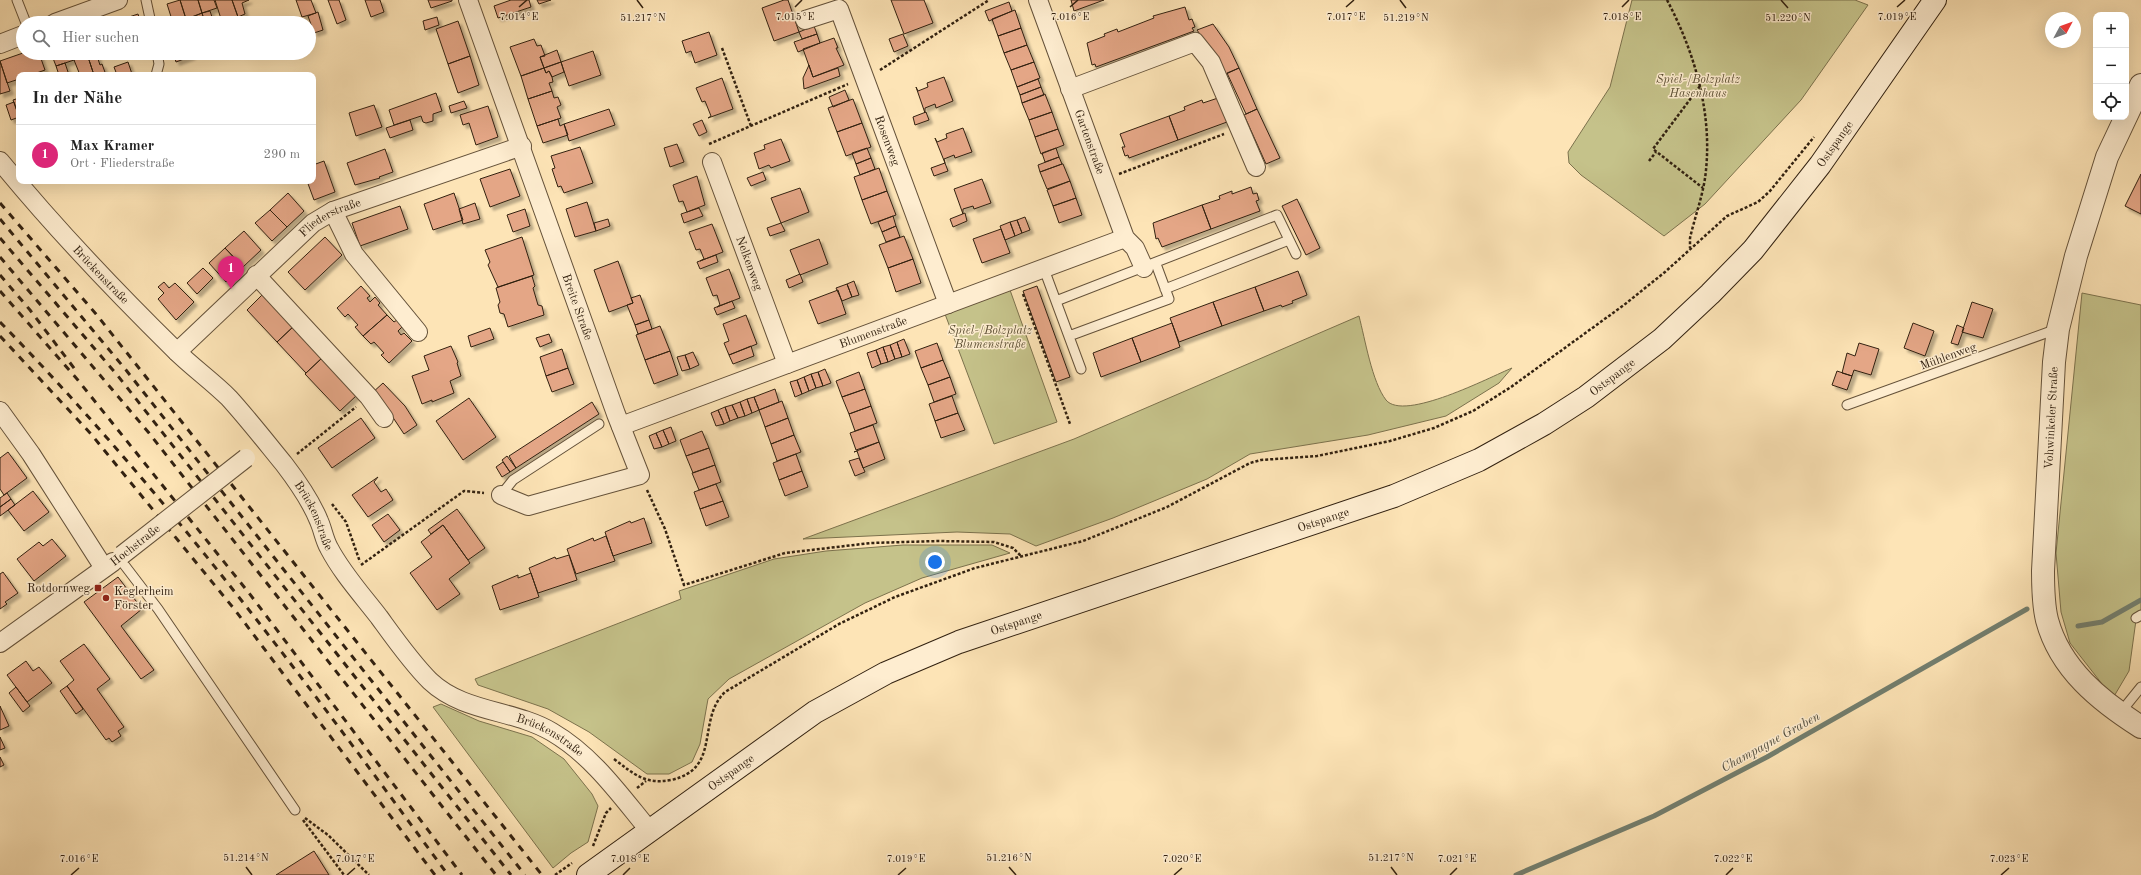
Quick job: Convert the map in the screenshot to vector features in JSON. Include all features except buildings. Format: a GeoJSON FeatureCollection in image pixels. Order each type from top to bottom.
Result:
{"type":"FeatureCollection","features":[{"type":"Feature","properties":{"kind":"main road","name":"Ostspange"},"geometry":{"type":"LineString","coordinates":[[577,867],[649,830],[815,712],[892,670],[959,642],[1394,496],[1479,460],[1544,424],[1620,372],[1662,339],[1710,294],[1753,250],[1820,165],[1935,0]]}},
{"type":"Feature","properties":{"kind":"main road","name":"Vohwinkeler Straße"},"geometry":{"type":"LineString","coordinates":[[2141,85],[2107,157],[2076,256],[2058,329],[2054,362],[2043,571],[2046,614],[2056,644],[2081,680],[2098,698],[2141,727]]}},
{"type":"Feature","properties":{"kind":"street"},"geometry":{"type":"LineString","coordinates":[[75,16],[118,0]]}},
{"type":"Feature","properties":{"kind":"street","name":"Breite Straße"},"geometry":{"type":"LineString","coordinates":[[468,0],[640,475]]}},
{"type":"Feature","properties":{"kind":"street","name":"Gartenstraße"},"geometry":{"type":"LineString","coordinates":[[1038,0],[1125,238],[1150,266]]}},
{"type":"Feature","properties":{"kind":"street","name":"Rosenweg"},"geometry":{"type":"LineString","coordinates":[[805,20],[839,9],[948,304]]}},
{"type":"Feature","properties":{"kind":"street"},"geometry":{"type":"LineString","coordinates":[[0,44],[16,38]]}},
{"type":"Feature","properties":{"kind":"street"},"geometry":{"type":"LineString","coordinates":[[1070,89],[1195,42],[1211,62],[1256,167]]}},
{"type":"Feature","properties":{"kind":"street","name":"Fliederstraße"},"geometry":{"type":"LineString","coordinates":[[177,352],[256,275],[313,223],[333,211],[522,146]]}},
{"type":"Feature","properties":{"kind":"street","name":"Brückenstraße"},"geometry":{"type":"LineString","coordinates":[[0,161],[16,179]]}},
{"type":"Feature","properties":{"kind":"street","name":"Nelkenweg"},"geometry":{"type":"LineString","coordinates":[[712,162],[787,364]]}},
{"type":"Feature","properties":{"kind":"street","name":"Brückenstraße"},"geometry":{"type":"LineString","coordinates":[[21,184],[108,281],[177,352],[227,396],[266,442],[290,472],[307,498],[319,520],[327,545],[339,566],[415,664],[430,681],[444,692],[464,703],[528,721],[551,732],[576,749],[600,771],[649,830]]}},
{"type":"Feature","properties":{"kind":"street"},"geometry":{"type":"LineString","coordinates":[[333,211],[354,254],[418,332]]}},
{"type":"Feature","properties":{"kind":"street","name":"Blumenstraße"},"geometry":{"type":"LineString","coordinates":[[621,426],[1125,238]]}},
{"type":"Feature","properties":{"kind":"street"},"geometry":{"type":"LineString","coordinates":[[256,275],[369,397],[384,418]]}},
{"type":"Feature","properties":{"kind":"street"},"geometry":{"type":"LineString","coordinates":[[0,411],[32,454],[104,568]]}},
{"type":"Feature","properties":{"kind":"street","name":"Hochstraße"},"geometry":{"type":"LineString","coordinates":[[0,643],[120,556],[266,442]]}},
{"type":"Feature","properties":{"kind":"street"},"geometry":{"type":"LineString","coordinates":[[501,495],[528,506],[640,475]]}},
{"type":"Feature","properties":{"kind":"lane"},"geometry":{"type":"LineString","coordinates":[[17,0],[23,16]]}},
{"type":"Feature","properties":{"kind":"lane"},"geometry":{"type":"LineString","coordinates":[[146,0],[149,16]]}},
{"type":"Feature","properties":{"kind":"lane"},"geometry":{"type":"LineString","coordinates":[[157,72],[159,64],[158,60]]}},
{"type":"Feature","properties":{"kind":"lane"},"geometry":{"type":"LineString","coordinates":[[1056,302],[1278,215],[1296,254]]}},
{"type":"Feature","properties":{"kind":"lane"},"geometry":{"type":"LineString","coordinates":[[1165,289],[1289,240]]}},
{"type":"Feature","properties":{"kind":"lane","name":"Gartenstraße"},"geometry":{"type":"LineString","coordinates":[[1069,336],[1169,299],[1165,289],[1150,266]]}},
{"type":"Feature","properties":{"kind":"lane"},"geometry":{"type":"LineString","coordinates":[[1044,269],[1081,369]]}},
{"type":"Feature","properties":{"kind":"lane","name":"Mühlenweg"},"geometry":{"type":"LineString","coordinates":[[1847,406],[2058,329]]}},
{"type":"Feature","properties":{"kind":"lane"},"geometry":{"type":"LineString","coordinates":[[501,495],[513,480],[599,424]]}},
{"type":"Feature","properties":{"kind":"lane"},"geometry":{"type":"LineString","coordinates":[[120,556],[158,609],[295,810]]}},
{"type":"Feature","properties":{"kind":"lane"},"geometry":{"type":"LineString","coordinates":[[2120,713],[2141,686]]}},
{"type":"Feature","properties":{"kind":"path"},"geometry":{"type":"LineString","coordinates":[[712,162],[706,145],[892,64],[989,0]]}},
{"type":"Feature","properties":{"kind":"path"},"geometry":{"type":"LineString","coordinates":[[1667,0],[1680,25],[1700,86],[1707,128],[1706,170],[1703,188],[1690,238],[1690,249]]}},
{"type":"Feature","properties":{"kind":"path"},"geometry":{"type":"LineString","coordinates":[[722,48],[751,126]]}},
{"type":"Feature","properties":{"kind":"path"},"geometry":{"type":"LineString","coordinates":[[1700,86],[1653,149],[1703,188]]}},
{"type":"Feature","properties":{"kind":"path"},"geometry":{"type":"LineString","coordinates":[[1104,180],[1240,129]]}},
{"type":"Feature","properties":{"kind":"path"},"geometry":{"type":"LineString","coordinates":[[1649,161],[1656,152]]}},
{"type":"Feature","properties":{"kind":"path"},"geometry":{"type":"LineString","coordinates":[[611,757],[646,781],[664,781],[683,777],[693,770],[705,753],[712,714],[717,700],[725,692],[761,669],[839,624],[895,597],[974,568],[1083,541],[1116,529],[1167,507],[1250,463],[1337,453],[1390,442],[1452,421],[1474,411],[1511,387],[1589,331],[1665,272],[1727,216],[1758,202]]}},
{"type":"Feature","properties":{"kind":"path"},"geometry":{"type":"LineString","coordinates":[[1017,278],[1070,424]]}},
{"type":"Feature","properties":{"kind":"path"},"geometry":{"type":"LineString","coordinates":[[294,457],[369,397]]}},
{"type":"Feature","properties":{"kind":"path"},"geometry":{"type":"LineString","coordinates":[[640,475],[665,529],[684,585],[785,554],[871,543],[939,541],[994,542],[1013,548],[1022,556]]}},
{"type":"Feature","properties":{"kind":"path"},"geometry":{"type":"LineString","coordinates":[[366,571],[361,565],[464,491],[501,495]]}},
{"type":"Feature","properties":{"kind":"path"},"geometry":{"type":"LineString","coordinates":[[589,850],[595,844],[606,813],[622,798],[646,781]]}},
{"type":"Feature","properties":{"kind":"path"},"geometry":{"type":"LineString","coordinates":[[295,810],[344,875]]}},
{"type":"Feature","properties":{"kind":"path"},"geometry":{"type":"LineString","coordinates":[[295,810],[328,835],[369,875]]}},
{"type":"Feature","properties":{"kind":"path"},"geometry":{"type":"LineString","coordinates":[[555,875],[577,867]]}},
{"type":"Feature","properties":{"kind":"green space","name":"Spiel-/Bolzplatz Hasenhaus"},"geometry":{"type":"Polygon","coordinates":[[[1632,0],[1855,0],[1868,5],[1801,100],[1705,204],[1664,236],[1581,175],[1569,163],[1568,152],[1610,87],[1632,0]]]}},
{"type":"Feature","properties":{"kind":"green space","name":"Spiel-/Bolzplatz Blumenstraße"},"geometry":{"type":"Polygon","coordinates":[[[1010,290],[1057,422],[994,444],[945,314],[1010,290]]]}},
{"type":"Feature","properties":{"kind":"green space"},"geometry":{"type":"Polygon","coordinates":[[[2082,293],[2141,305],[2141,617],[2136,620],[2129,671],[2113,698],[2070,643],[2061,612],[2056,553],[2082,293]]]}},
{"type":"Feature","properties":{"kind":"green space"},"geometry":{"type":"Polygon","coordinates":[[[1359,316],[1377,383],[1386,400],[1396,405],[1410,406],[1448,396],[1512,368],[1499,383],[1446,416],[1368,435],[1250,454],[1207,479],[1113,518],[1036,546],[1010,534],[957,532],[803,539],[1074,439],[1359,316]]]}},
{"type":"Feature","properties":{"kind":"green space"},"geometry":{"type":"Polygon","coordinates":[[[903,545],[992,545],[1010,553],[922,578],[865,603],[729,679],[708,699],[700,744],[692,762],[669,774],[647,774],[589,732],[548,709],[478,685],[475,679],[681,599],[679,591],[774,559],[826,551],[903,545]]]}},
{"type":"Feature","properties":{"kind":"green space"},"geometry":{"type":"Polygon","coordinates":[[[441,704],[479,721],[532,737],[564,759],[592,794],[598,806],[588,842],[571,853],[553,868],[433,707],[441,704]]]}},
{"type":"Feature","properties":{"kind":"waterway","name":"Champagne Graben"},"geometry":{"type":"LineString","coordinates":[[2078,626],[2102,622],[2141,600]]}},
{"type":"Feature","properties":{"kind":"waterway","name":"Champagne Graben"},"geometry":{"type":"LineString","coordinates":[[1516,875],[1654,816],[1767,757],[2027,609]]}},
{"type":"Feature","properties":{"kind":"railway"},"geometry":{"type":"LineString","coordinates":[[0,203],[96,314],[542,875]]}},
{"type":"Feature","properties":{"kind":"railway"},"geometry":{"type":"LineString","coordinates":[[0,219],[126,370],[525,875]]}},
{"type":"Feature","properties":{"kind":"railway"},"geometry":{"type":"LineString","coordinates":[[0,238],[118,376],[511,875]]}},
{"type":"Feature","properties":{"kind":"railway"},"geometry":{"type":"LineString","coordinates":[[0,257],[149,433],[496,875]]}},
{"type":"Feature","properties":{"kind":"railway"},"geometry":{"type":"LineString","coordinates":[[0,275],[30,310],[77,372]]}},
{"type":"Feature","properties":{"kind":"railway"},"geometry":{"type":"LineString","coordinates":[[0,291],[77,379],[249,593],[462,875]]}},
{"type":"Feature","properties":{"kind":"railway"},"geometry":{"type":"LineString","coordinates":[[0,322],[61,387],[178,521],[288,661],[448,875]]}},
{"type":"Feature","properties":{"kind":"railway"},"geometry":{"type":"LineString","coordinates":[[0,336],[91,434],[235,610],[435,875]]}},
{"type":"Feature","properties":{"kind":"place","name":"Max Kramer"},"geometry":{"type":"Point","coordinates":[231,289]}},
{"type":"Feature","properties":{"kind":"place","name":"Rotdornweg"},"geometry":{"type":"Point","coordinates":[98,588]}},
{"type":"Feature","properties":{"kind":"place","name":"Keglerheim Förster"},"geometry":{"type":"Point","coordinates":[106,598]}}]}
